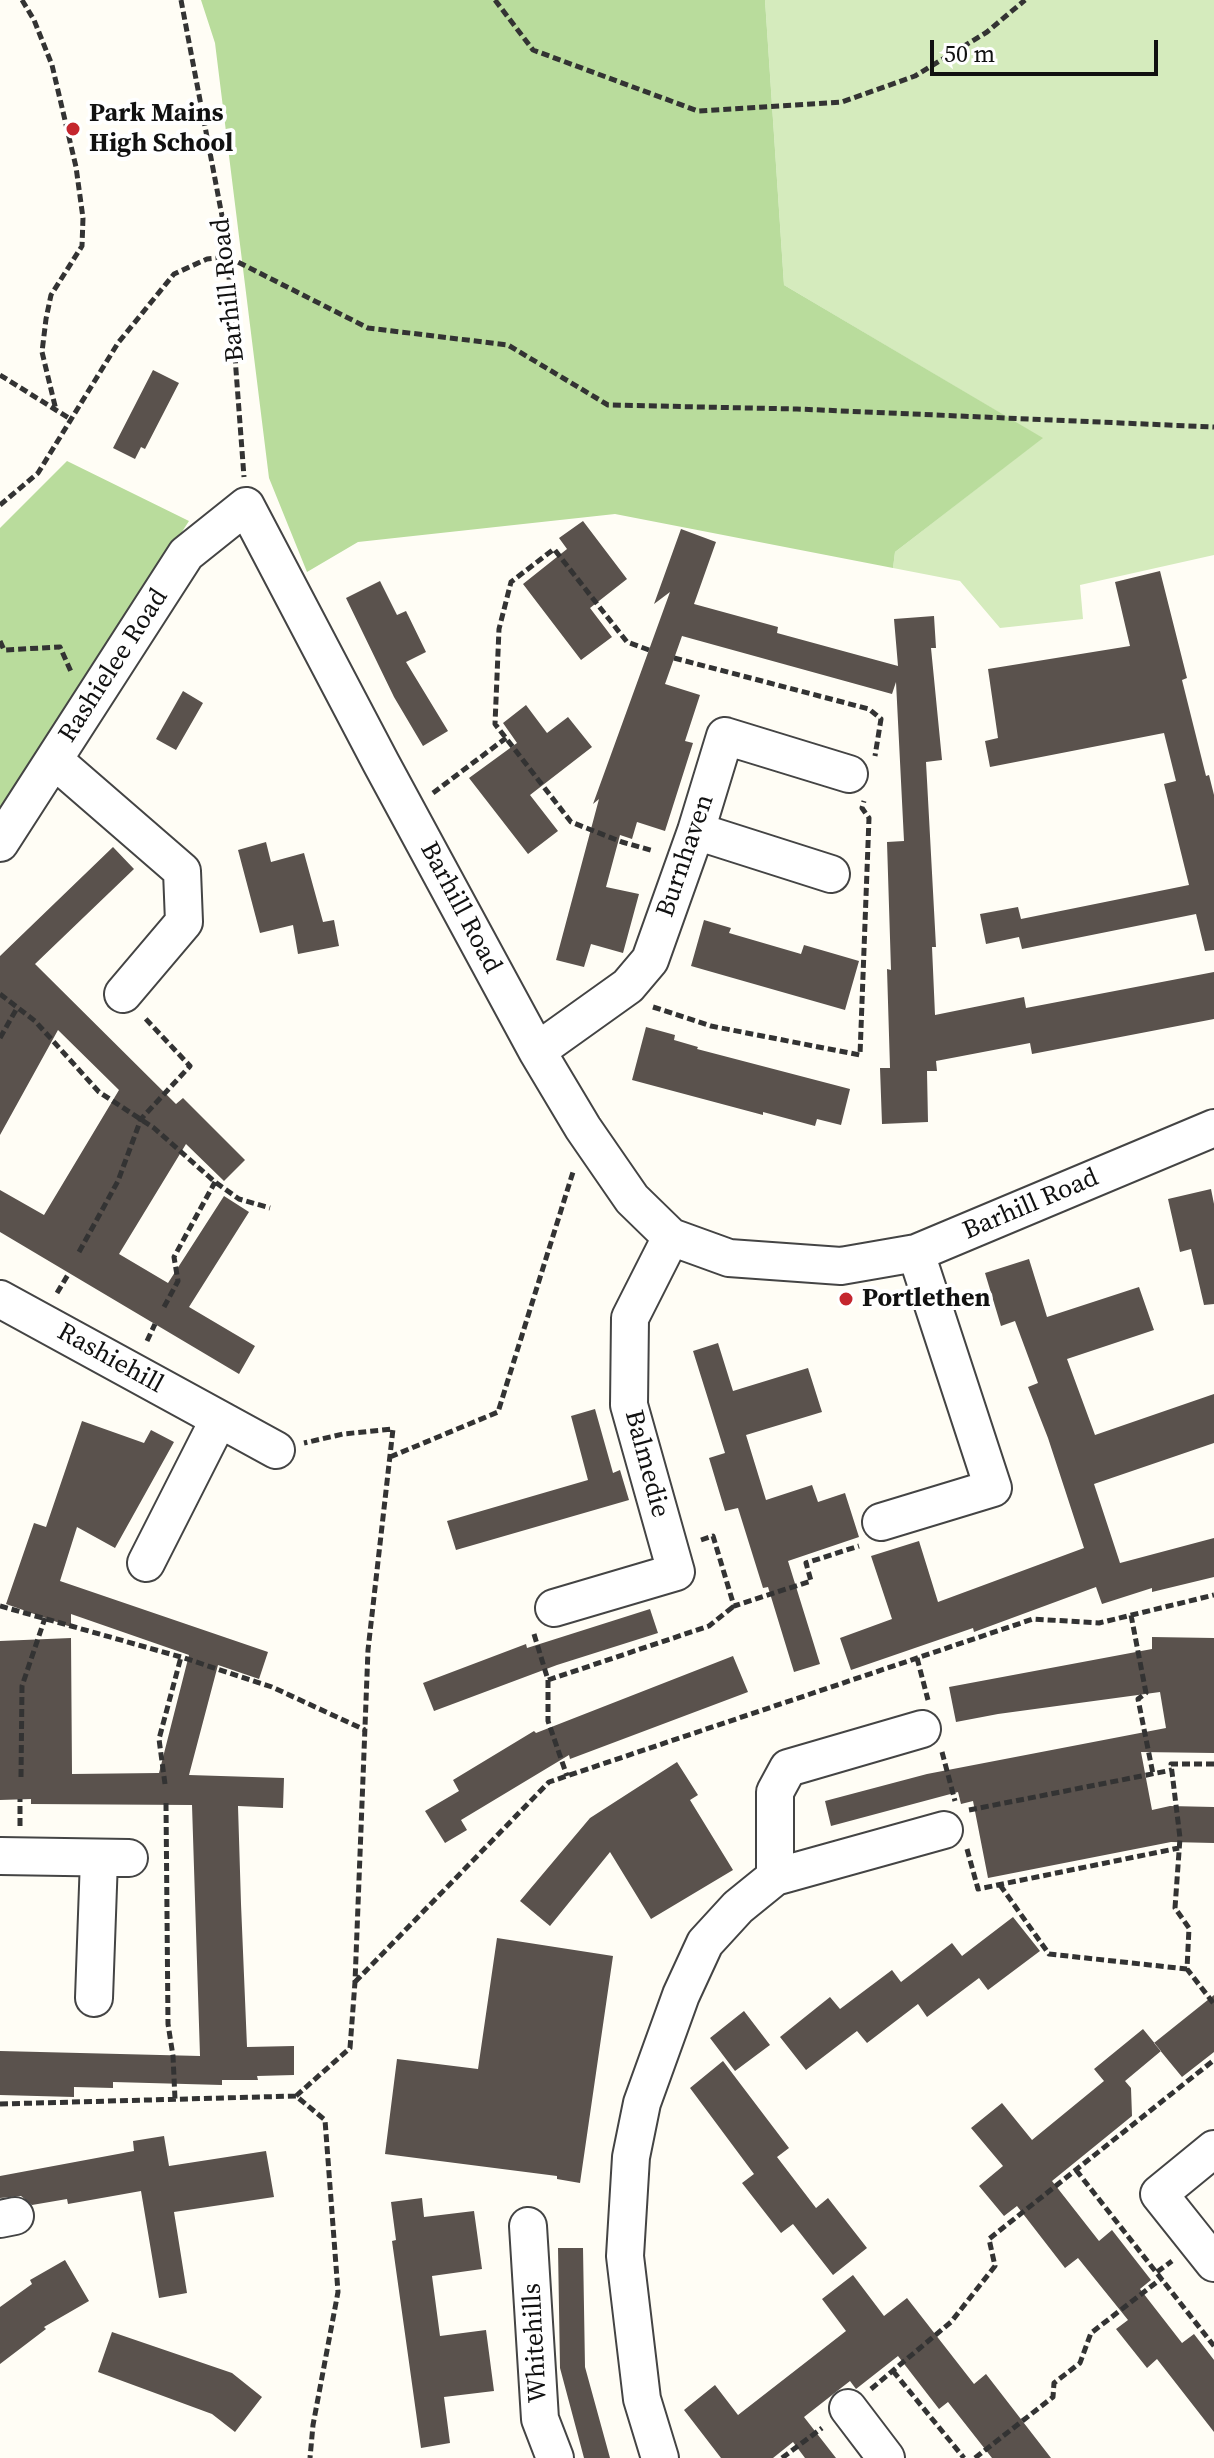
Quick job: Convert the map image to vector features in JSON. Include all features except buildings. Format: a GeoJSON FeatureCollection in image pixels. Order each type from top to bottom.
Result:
{"type":"FeatureCollection","features":[{"type":"Feature","properties":{"kind":"street","name":"Rashielee Road"},"geometry":{"type":"LineString","coordinates":[[0,843],[186,554],[246,506]]}},
{"type":"Feature","properties":{"kind":"street","name":"Barhill Road"},"geometry":{"type":"LineString","coordinates":[[246,506],[537,1051],[583,1128],[632,1199],[671,1237],[729,1258],[841,1266],[916,1253],[1214,1128]]}},
{"type":"Feature","properties":{"kind":"street","name":"Burnhaven"},"geometry":{"type":"LineString","coordinates":[[537,1051],[628,986],[650,960],[691,846],[725,736],[849,774]]}},
{"type":"Feature","properties":{"kind":"street"},"geometry":{"type":"LineString","coordinates":[[54,760],[182,871],[184,922],[123,994]]}},
{"type":"Feature","properties":{"kind":"street"},"geometry":{"type":"LineString","coordinates":[[691,846],[831,874]]}},
{"type":"Feature","properties":{"kind":"street","name":"Balmedie"},"geometry":{"type":"LineString","coordinates":[[554,1608],[676,1572],[629,1405],[630,1318],[671,1237]]}},
{"type":"Feature","properties":{"kind":"street"},"geometry":{"type":"LineString","coordinates":[[881,1522],[993,1488],[916,1253]]}},
{"type":"Feature","properties":{"kind":"street","name":"Rashiehill"},"geometry":{"type":"LineString","coordinates":[[0,1299],[276,1450]]}},
{"type":"Feature","properties":{"kind":"street"},"geometry":{"type":"LineString","coordinates":[[146,1563],[219,1419]]}},
{"type":"Feature","properties":{"kind":"street"},"geometry":{"type":"LineString","coordinates":[[775,1877],[775,1792],[788,1768],[931,1728]]}},
{"type":"Feature","properties":{"kind":"street"},"geometry":{"type":"LineString","coordinates":[[660,2458],[642,2399],[625,2256],[631,2157],[642,2103],[660,2047],[705,1943],[738,1907],[775,1877],[954,1833]]}},
{"type":"Feature","properties":{"kind":"street"},"geometry":{"type":"LineString","coordinates":[[0,1856],[114,1858],[94,1998]]}},
{"type":"Feature","properties":{"kind":"street"},"geometry":{"type":"LineString","coordinates":[[1214,2149],[1159,2194],[1214,2263]]}},
{"type":"Feature","properties":{"kind":"street","name":"Whitehills"},"geometry":{"type":"LineString","coordinates":[[528,2226],[540,2419],[555,2458]]}},
{"type":"Feature","properties":{"kind":"street"},"geometry":{"type":"LineString","coordinates":[[848,2408],[886,2458]]}},
{"type":"Feature","properties":{"kind":"path"},"geometry":{"type":"LineString","coordinates":[[22,0],[34,20],[52,65],[76,167],[83,218],[82,246],[51,295],[46,319],[42,352],[56,410]]}},
{"type":"Feature","properties":{"kind":"path","name":"Barhill Road"},"geometry":{"type":"LineString","coordinates":[[181,0],[226,237],[246,506]]}},
{"type":"Feature","properties":{"kind":"path"},"geometry":{"type":"LineString","coordinates":[[495,0],[533,50],[698,111],[842,102],[915,76],[987,32],[1025,0]]}},
{"type":"Feature","properties":{"kind":"path"},"geometry":{"type":"LineString","coordinates":[[0,505],[38,473],[118,343],[174,274],[207,259],[228,257],[368,328],[508,345],[608,405],[797,409],[1214,427]]}},
{"type":"Feature","properties":{"kind":"path"},"geometry":{"type":"LineString","coordinates":[[0,375],[72,420]]}},
{"type":"Feature","properties":{"kind":"path"},"geometry":{"type":"LineString","coordinates":[[649,650],[627,642],[554,549],[511,582],[499,629],[495,724],[571,822],[622,842],[691,846]]}},
{"type":"Feature","properties":{"kind":"path"},"geometry":{"type":"LineString","coordinates":[[0,641],[4,650],[60,647],[87,708]]}},
{"type":"Feature","properties":{"kind":"path"},"geometry":{"type":"LineString","coordinates":[[408,812],[506,738]]}},
{"type":"Feature","properties":{"kind":"path"},"geometry":{"type":"LineString","coordinates":[[0,994],[35,1021],[99,1092],[141,1119],[239,1199],[270,1208]]}},
{"type":"Feature","properties":{"kind":"path"},"geometry":{"type":"LineString","coordinates":[[79,1252],[118,1181],[141,1119],[190,1066],[123,994]]}},
{"type":"Feature","properties":{"kind":"path"},"geometry":{"type":"LineString","coordinates":[[0,1038],[17,1008]]}},
{"type":"Feature","properties":{"kind":"path"},"geometry":{"type":"LineString","coordinates":[[390,1457],[498,1412],[579,1152],[583,1128]]}},
{"type":"Feature","properties":{"kind":"path"},"geometry":{"type":"LineString","coordinates":[[164,1307],[178,1281],[174,1257],[215,1182]]}},
{"type":"Feature","properties":{"kind":"path"},"geometry":{"type":"LineString","coordinates":[[0,2104],[296,2096],[350,2048],[368,1650],[393,1429],[343,1434],[276,1450]]}},
{"type":"Feature","properties":{"kind":"path"},"geometry":{"type":"LineString","coordinates":[[548,1680],[709,1626],[734,1606],[811,1581],[806,1563],[865,1544],[859,1526],[881,1522]]}},
{"type":"Feature","properties":{"kind":"path"},"geometry":{"type":"LineString","coordinates":[[669,1550],[713,1536],[734,1606]]}},
{"type":"Feature","properties":{"kind":"path"},"geometry":{"type":"LineString","coordinates":[[355,1982],[549,1782],[1033,1619],[1099,1623],[1214,1595]]}},
{"type":"Feature","properties":{"kind":"path"},"geometry":{"type":"LineString","coordinates":[[0,1606],[181,1657],[272,1687],[365,1730]]}},
{"type":"Feature","properties":{"kind":"path"},"geometry":{"type":"LineString","coordinates":[[554,1608],[528,1617],[548,1680],[548,1721],[567,1776]]}},
{"type":"Feature","properties":{"kind":"path"},"geometry":{"type":"LineString","coordinates":[[1131,1615],[1146,1693],[1138,1699],[1153,1774]]}},
{"type":"Feature","properties":{"kind":"path"},"geometry":{"type":"LineString","coordinates":[[21,1777],[22,1686],[45,1618]]}},
{"type":"Feature","properties":{"kind":"path"},"geometry":{"type":"LineString","coordinates":[[165,1784],[159,1739],[181,1657]]}},
{"type":"Feature","properties":{"kind":"path"},"geometry":{"type":"LineString","coordinates":[[917,1658],[931,1728],[958,1812],[1172,1770]]}},
{"type":"Feature","properties":{"kind":"path"},"geometry":{"type":"LineString","coordinates":[[1214,1764],[1171,1764],[1179,1848],[1175,1908],[1189,1928],[1187,1969],[1214,2004]]}},
{"type":"Feature","properties":{"kind":"path"},"geometry":{"type":"LineString","coordinates":[[166,1803],[168,2024],[175,2099]]}},
{"type":"Feature","properties":{"kind":"path"},"geometry":{"type":"LineString","coordinates":[[954,1833],[978,1889],[1179,1848]]}},
{"type":"Feature","properties":{"kind":"path"},"geometry":{"type":"LineString","coordinates":[[1000,1885],[1049,1954],[1187,1969]]}},
{"type":"Feature","properties":{"kind":"path"},"geometry":{"type":"LineString","coordinates":[[782,2458],[848,2408],[951,2322],[995,2266],[989,2239],[1214,2060]]}},
{"type":"Feature","properties":{"kind":"path"},"geometry":{"type":"LineString","coordinates":[[296,2096],[325,2120],[338,2292],[313,2425],[310,2458]]}},
{"type":"Feature","properties":{"kind":"path"},"geometry":{"type":"LineString","coordinates":[[1076,2170],[1214,2346]]}},
{"type":"Feature","properties":{"kind":"path"},"geometry":{"type":"LineString","coordinates":[[975,2458],[1053,2397],[1054,2383],[1080,2363],[1091,2333],[1162,2278]]}},
{"type":"Feature","properties":{"kind":"path"},"geometry":{"type":"LineString","coordinates":[[893,2371],[964,2458]]}},
{"type":"Feature","properties":{"kind":"green space"},"geometry":{"type":"Polygon","coordinates":[[[201,0],[765,0],[784,285],[1043,438],[895,552],[893,568],[615,514],[358,542],[307,572],[269,478],[215,43],[201,0]]]}},
{"type":"Feature","properties":{"kind":"green space"},"geometry":{"type":"Polygon","coordinates":[[[765,0],[1214,0],[1214,555],[1080,585],[1083,619],[1000,628],[960,581],[893,568],[895,552],[1042,438],[784,285],[765,0]]]}},
{"type":"Feature","properties":{"kind":"green space"},"geometry":{"type":"Polygon","coordinates":[[[67,461],[189,521],[0,810],[0,528],[67,461]]]}},
{"type":"Feature","properties":{"kind":"place","name":"Park Mains High School"},"geometry":{"type":"Point","coordinates":[73,129]}},
{"type":"Feature","properties":{"kind":"place","name":"Portlethen"},"geometry":{"type":"Point","coordinates":[846,1299]}}]}
